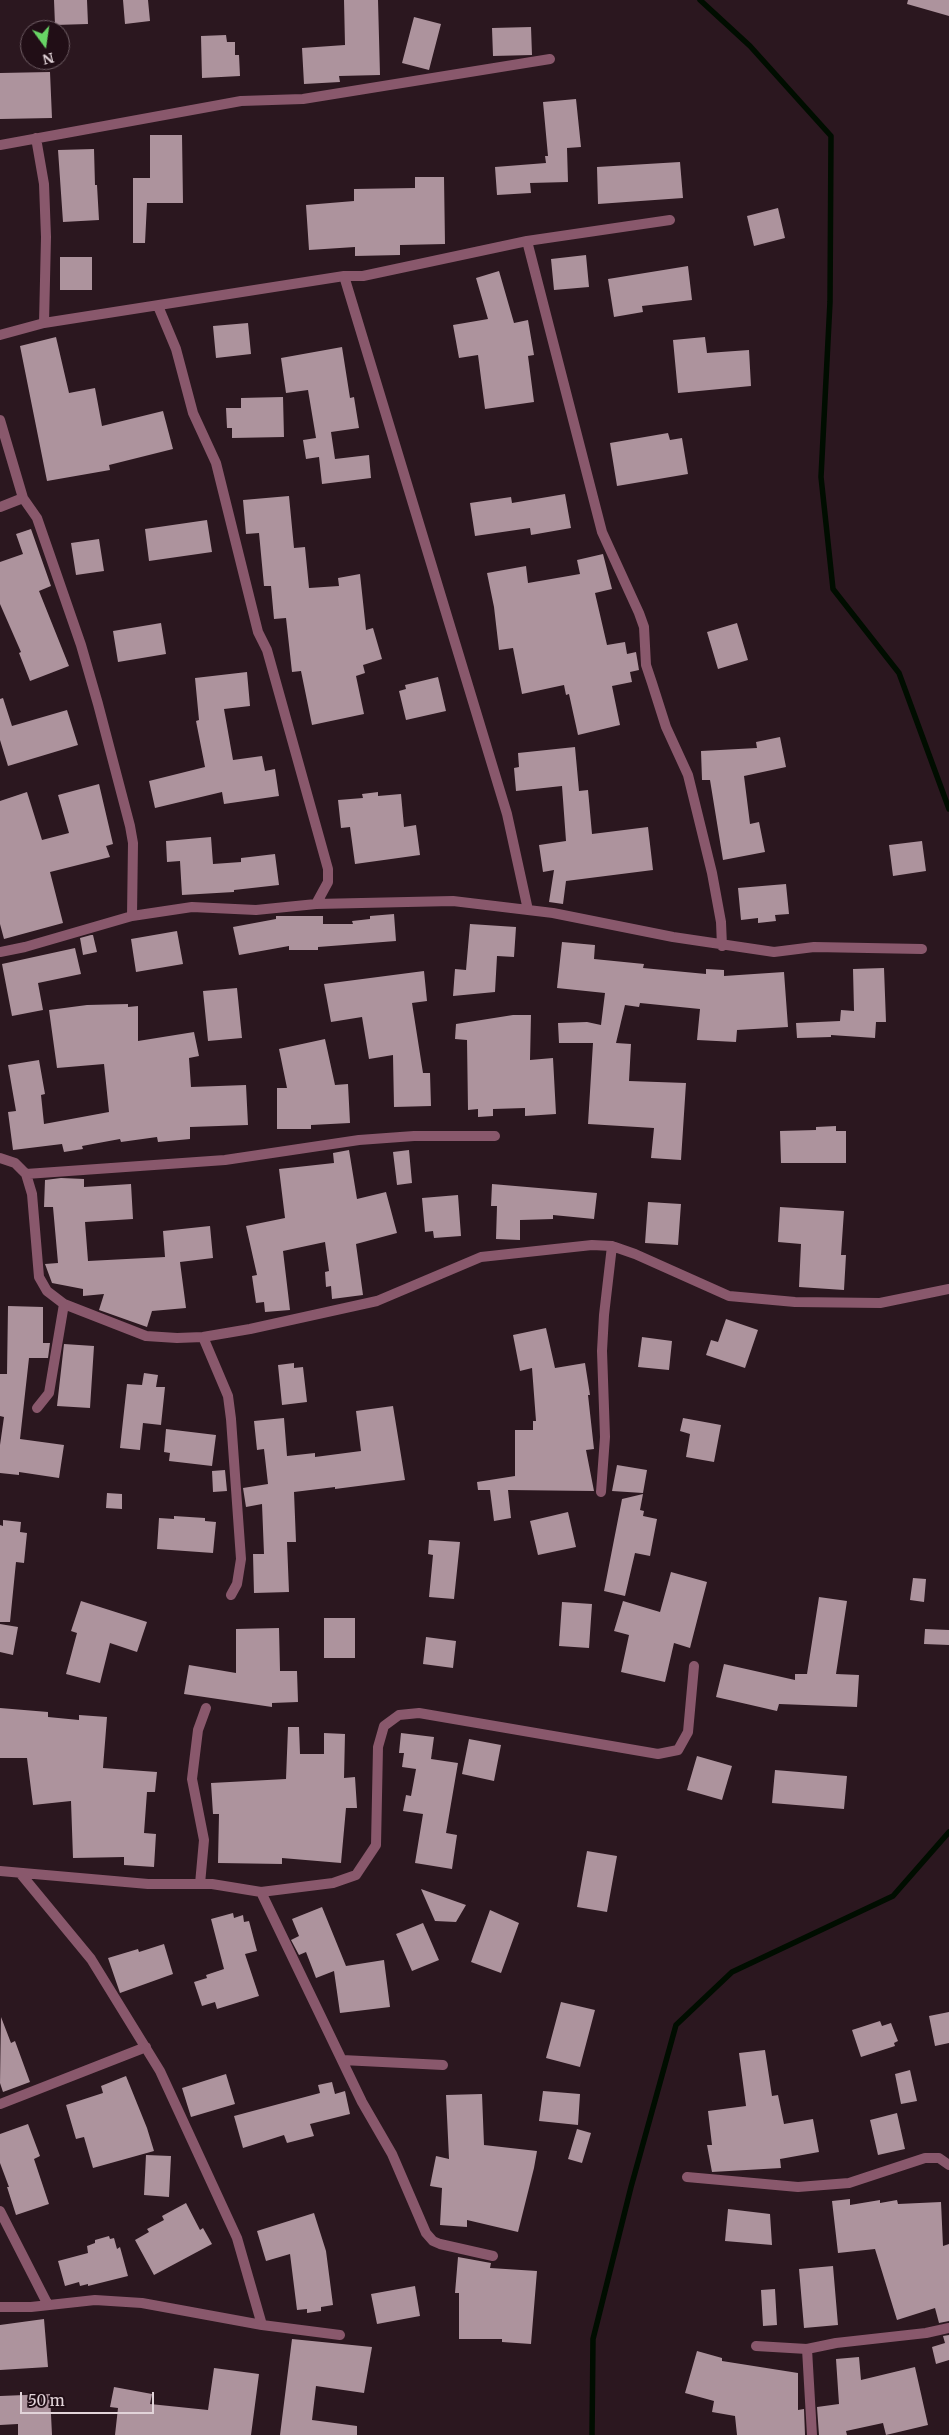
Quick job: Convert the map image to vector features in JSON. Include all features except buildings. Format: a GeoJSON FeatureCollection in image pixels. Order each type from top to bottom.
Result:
{"type":"FeatureCollection","features":[{"type":"Feature","properties":{"kind":"street"},"geometry":{"type":"LineString","coordinates":[[0,144],[241,101],[303,99],[550,59]]}},
{"type":"Feature","properties":{"kind":"street"},"geometry":{"type":"LineString","coordinates":[[36,138],[44,184],[46,228],[44,323]]}},
{"type":"Feature","properties":{"kind":"street"},"geometry":{"type":"LineString","coordinates":[[0,335],[44,323],[344,276],[363,276],[527,241],[670,220]]}},
{"type":"Feature","properties":{"kind":"street"},"geometry":{"type":"LineString","coordinates":[[527,241],[602,532],[639,613],[644,628],[646,665],[666,727],[688,775],[712,873],[721,922],[722,946]]}},
{"type":"Feature","properties":{"kind":"street"},"geometry":{"type":"LineString","coordinates":[[344,276],[507,814],[528,910]]}},
{"type":"Feature","properties":{"kind":"street"},"geometry":{"type":"LineString","coordinates":[[158,306],[176,349],[193,413],[216,463],[258,632],[267,650],[328,869],[328,882],[316,904]]}},
{"type":"Feature","properties":{"kind":"street"},"geometry":{"type":"LineString","coordinates":[[0,420],[23,498],[37,518],[81,645],[130,826],[133,843],[132,916]]}},
{"type":"Feature","properties":{"kind":"street"},"geometry":{"type":"LineString","coordinates":[[0,506],[23,498]]}},
{"type":"Feature","properties":{"kind":"street"},"geometry":{"type":"LineString","coordinates":[[0,952],[34,945],[132,916],[192,907],[256,910],[316,904],[453,901],[553,912],[722,946],[774,952],[814,947],[922,949]]}},
{"type":"Feature","properties":{"kind":"street"},"geometry":{"type":"LineString","coordinates":[[26,1174],[225,1160],[359,1140],[414,1136],[495,1136]]}},
{"type":"Feature","properties":{"kind":"street"},"geometry":{"type":"LineString","coordinates":[[0,1158],[15,1163],[26,1174],[32,1194],[39,1277],[47,1291],[64,1304],[146,1336],[177,1338],[250,1329],[377,1301],[481,1258],[500,1254],[592,1245],[612,1246],[729,1296],[796,1302],[880,1303],[949,1289]]}},
{"type":"Feature","properties":{"kind":"street"},"geometry":{"type":"LineString","coordinates":[[601,1492],[604,1437],[602,1342],[612,1246]]}},
{"type":"Feature","properties":{"kind":"street"},"geometry":{"type":"LineString","coordinates":[[37,1408],[49,1394],[64,1304]]}},
{"type":"Feature","properties":{"kind":"street"},"geometry":{"type":"LineString","coordinates":[[204,1336],[228,1396],[231,1419],[241,1559],[237,1584],[232,1595]]}},
{"type":"Feature","properties":{"kind":"street"},"geometry":{"type":"LineString","coordinates":[[0,1871],[148,1884],[212,1884],[261,1892],[333,1883],[356,1876],[376,1845],[378,1747],[384,1726],[399,1715],[419,1713],[658,1754],[678,1750],[688,1732],[694,1666]]}},
{"type":"Feature","properties":{"kind":"street"},"geometry":{"type":"LineString","coordinates":[[200,1884],[204,1840],[192,1779],[198,1730],[206,1708]]}},
{"type":"Feature","properties":{"kind":"street"},"geometry":{"type":"LineString","coordinates":[[20,1872],[91,1959],[146,2047],[177,2106],[237,2238],[262,2325]]}},
{"type":"Feature","properties":{"kind":"street"},"geometry":{"type":"LineString","coordinates":[[261,1892],[362,2102],[392,2154],[426,2233],[433,2241],[493,2256]]}},
{"type":"Feature","properties":{"kind":"street"},"geometry":{"type":"LineString","coordinates":[[0,2104],[146,2047]]}},
{"type":"Feature","properties":{"kind":"street"},"geometry":{"type":"LineString","coordinates":[[342,2060],[443,2065]]}},
{"type":"Feature","properties":{"kind":"street"},"geometry":{"type":"LineString","coordinates":[[686,2177],[798,2187],[849,2183],[925,2158],[939,2158],[949,2165]]}},
{"type":"Feature","properties":{"kind":"street"},"geometry":{"type":"LineString","coordinates":[[0,2211],[48,2305]]}},
{"type":"Feature","properties":{"kind":"street"},"geometry":{"type":"LineString","coordinates":[[0,2307],[48,2305],[95,2300],[142,2303],[262,2325],[340,2335]]}},
{"type":"Feature","properties":{"kind":"street"},"geometry":{"type":"LineString","coordinates":[[756,2346],[807,2349],[836,2343],[926,2333],[949,2328]]}},
{"type":"Feature","properties":{"kind":"street"},"geometry":{"type":"LineString","coordinates":[[807,2349],[812,2435]]}},
{"type":"Feature","properties":{"kind":"waterway"},"geometry":{"type":"LineString","coordinates":[[700,0],[750,46],[831,136],[830,302],[821,477],[833,589],[899,673],[949,809]]}},
{"type":"Feature","properties":{"kind":"waterway"},"geometry":{"type":"LineString","coordinates":[[592,2435],[593,2339],[631,2187],[676,2025],[732,1972],[893,1896],[949,1832]]}}]}
